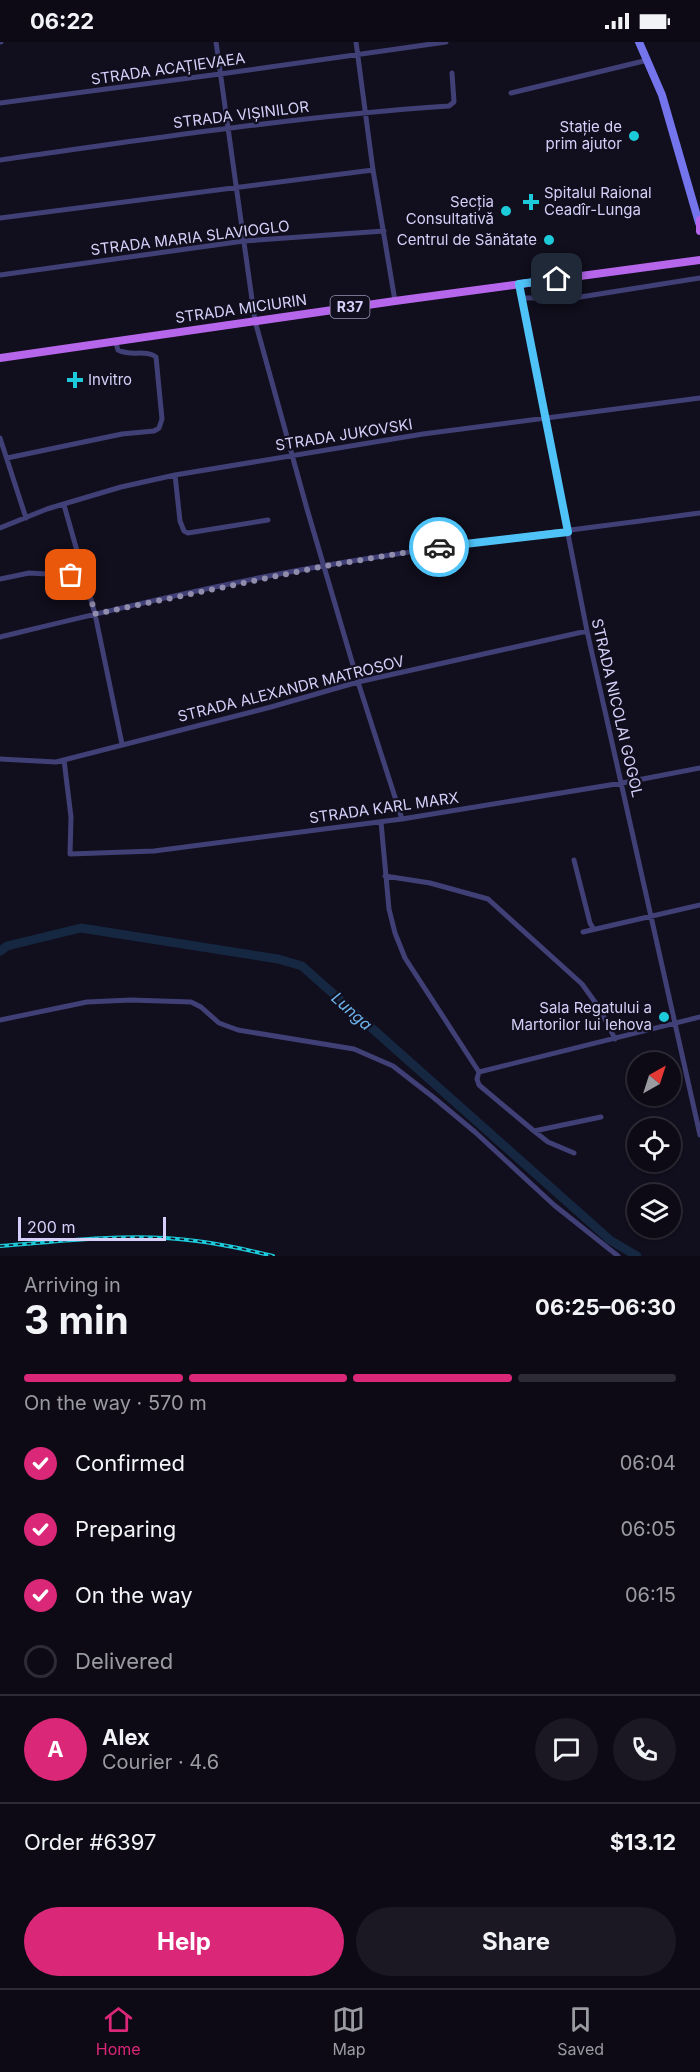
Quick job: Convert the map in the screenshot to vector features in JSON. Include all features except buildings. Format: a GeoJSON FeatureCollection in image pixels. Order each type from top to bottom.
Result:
{"type":"FeatureCollection","features":[{"type":"Feature","properties":{"kind":"main road"},"geometry":{"type":"LineString","coordinates":[[639,42],[662,95],[700,224]]}},
{"type":"Feature","properties":{"kind":"main road","name":"STRADA MICIURIN"},"geometry":{"type":"LineString","coordinates":[[0,358],[700,260]]}},
{"type":"Feature","properties":{"kind":"street"},"geometry":{"type":"LineString","coordinates":[[216,42],[255,321],[358,682],[402,819]]}},
{"type":"Feature","properties":{"kind":"street"},"geometry":{"type":"LineString","coordinates":[[356,42],[373,170],[395,301]]}},
{"type":"Feature","properties":{"kind":"street","name":"STRADA ACAȚIEVAEA"},"geometry":{"type":"LineString","coordinates":[[0,103],[446,42]]}},
{"type":"Feature","properties":{"kind":"street"},"geometry":{"type":"LineString","coordinates":[[511,93],[648,60]]}},
{"type":"Feature","properties":{"kind":"street","name":"STRADA VIȘINILOR"},"geometry":{"type":"LineString","coordinates":[[0,160],[228,128],[452,105],[452,73]]}},
{"type":"Feature","properties":{"kind":"street"},"geometry":{"type":"LineString","coordinates":[[0,218],[373,170]]}},
{"type":"Feature","properties":{"kind":"street","name":"STRADA MARIA SLAVIOGLO"},"geometry":{"type":"LineString","coordinates":[[0,274],[244,241],[384,231]]}},
{"type":"Feature","properties":{"kind":"street"},"geometry":{"type":"LineString","coordinates":[[522,298],[555,301],[700,278]]}},
{"type":"Feature","properties":{"kind":"street","name":"STRADA NICOLAI GOGOL"},"geometry":{"type":"LineString","coordinates":[[519,284],[587,631],[700,1136]]}},
{"type":"Feature","properties":{"kind":"street"},"geometry":{"type":"LineString","coordinates":[[4,456],[159,429],[162,419],[156,357],[150,353],[123,353],[118,350],[116,340]]}},
{"type":"Feature","properties":{"kind":"street","name":"STRADA JUKOVSKI"},"geometry":{"type":"LineString","coordinates":[[0,528],[64,504],[175,475],[423,434],[700,398]]}},
{"type":"Feature","properties":{"kind":"street"},"geometry":{"type":"LineString","coordinates":[[0,438],[26,518]]}},
{"type":"Feature","properties":{"kind":"street"},"geometry":{"type":"LineString","coordinates":[[175,475],[180,521],[184,531],[188,533],[268,520]]}},
{"type":"Feature","properties":{"kind":"street"},"geometry":{"type":"LineString","coordinates":[[64,504],[95,614],[122,744]]}},
{"type":"Feature","properties":{"kind":"street"},"geometry":{"type":"LineString","coordinates":[[0,637],[95,614],[325,566],[457,544],[568,532],[700,513]]}},
{"type":"Feature","properties":{"kind":"street"},"geometry":{"type":"LineString","coordinates":[[0,579],[29,573],[85,576]]}},
{"type":"Feature","properties":{"kind":"street","name":"STRADA ALEXANDR MATROSOV"},"geometry":{"type":"LineString","coordinates":[[0,759],[44,763],[64,760],[271,707],[358,682],[587,631]]}},
{"type":"Feature","properties":{"kind":"street","name":"STRADA KARL MARX"},"geometry":{"type":"LineString","coordinates":[[64,760],[70,817],[70,854],[154,851],[381,822],[700,768]]}},
{"type":"Feature","properties":{"kind":"street"},"geometry":{"type":"LineString","coordinates":[[381,822],[389,909],[395,933],[405,958],[479,1072],[477,1082],[483,1090],[548,1142],[574,1153]]}},
{"type":"Feature","properties":{"kind":"street"},"geometry":{"type":"LineString","coordinates":[[573,860],[593,928]]}},
{"type":"Feature","properties":{"kind":"street"},"geometry":{"type":"LineString","coordinates":[[385,876],[430,883],[488,899],[582,984],[600,1009],[615,1039]]}},
{"type":"Feature","properties":{"kind":"street"},"geometry":{"type":"LineString","coordinates":[[583,932],[700,905]]}},
{"type":"Feature","properties":{"kind":"street"},"geometry":{"type":"LineString","coordinates":[[0,1020],[87,1002],[131,1000],[191,1002],[201,1007],[219,1023],[238,1030],[354,1049],[393,1066],[433,1097],[554,1205],[618,1256]]}},
{"type":"Feature","properties":{"kind":"street"},"geometry":{"type":"LineString","coordinates":[[479,1072],[700,1017]]}},
{"type":"Feature","properties":{"kind":"street"},"geometry":{"type":"LineString","coordinates":[[534,1131],[601,1117]]}},
{"type":"Feature","properties":{"kind":"waterway","name":"Lunga"},"geometry":{"type":"LineString","coordinates":[[0,951],[7,946],[81,928],[278,959],[302,966],[610,1240],[637,1256]]}},
{"type":"Feature","properties":{"kind":"railway"},"geometry":{"type":"LineString","coordinates":[[0,1246],[144,1237],[192,1240],[273,1256]]}},
{"type":"Feature","properties":{"kind":"way so far"},"geometry":{"type":"LineString","coordinates":[[71,575],[85,576],[95,614],[325,566],[439,547]]}},
{"type":"Feature","properties":{"kind":"place","name":"Stație de prim ajutor"},"geometry":{"type":"Point","coordinates":[634,136]}},
{"type":"Feature","properties":{"kind":"place","name":"Spitalul Raional Ceadîr-Lunga"},"geometry":{"type":"Point","coordinates":[531,202]}},
{"type":"Feature","properties":{"kind":"place","name":"Secția Consultativă"},"geometry":{"type":"Point","coordinates":[506,211]}},
{"type":"Feature","properties":{"kind":"place","name":"Centrul de Sănătate"},"geometry":{"type":"Point","coordinates":[549,240]}},
{"type":"Feature","properties":{"kind":"place","name":"Invitro"},"geometry":{"type":"Point","coordinates":[75,380]}},
{"type":"Feature","properties":{"kind":"place","name":"Sala Regatului a Martorilor lui Iehova"},"geometry":{"type":"Point","coordinates":[664,1017]}},
{"type":"Feature","properties":{"kind":"route"},"geometry":{"type":"LineString","coordinates":[[439,547],[568,532],[519,284],[557,279]]}}]}
